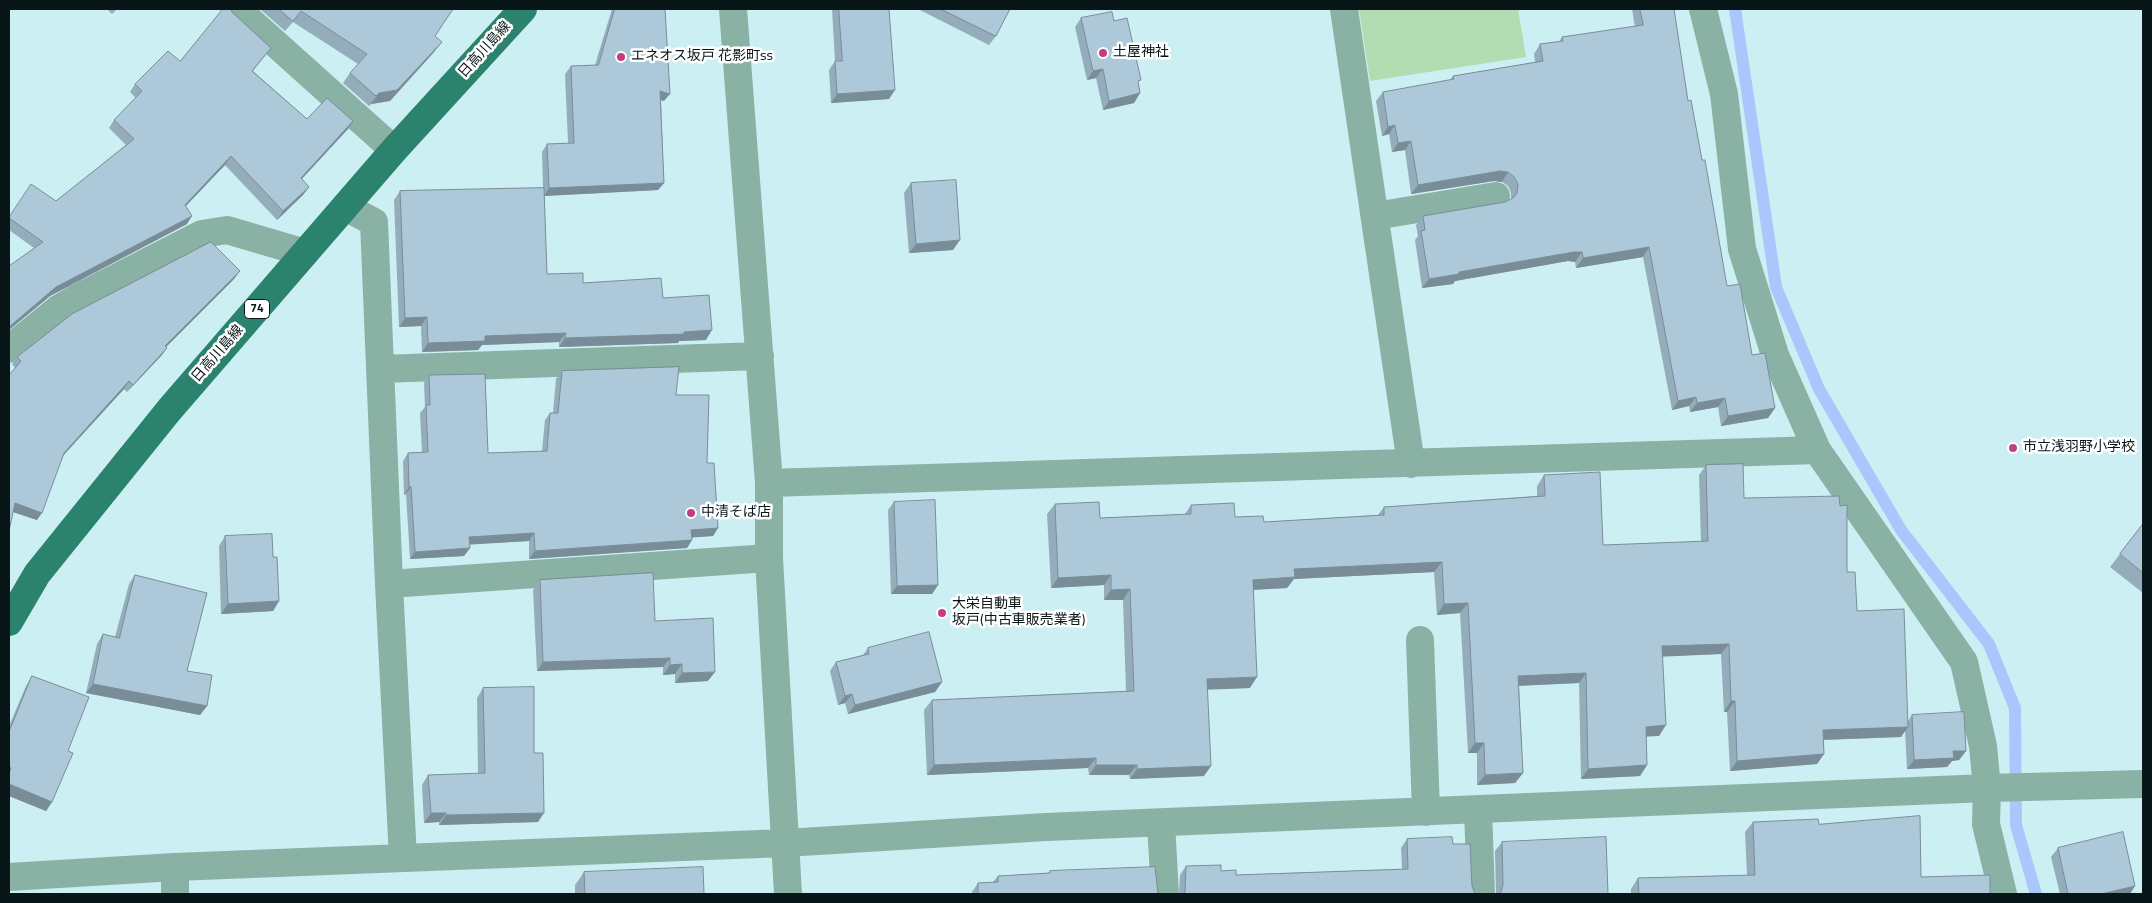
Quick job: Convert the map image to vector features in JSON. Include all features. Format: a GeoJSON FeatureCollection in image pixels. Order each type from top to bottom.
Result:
{"type":"FeatureCollection","features":[{"type":"Feature","properties":{"kind":"main road","name":"日高川島線"},"geometry":{"type":"LineString","coordinates":[[9,622],[43,566],[170,409],[394,150],[523,9]]}},
{"type":"Feature","properties":{"kind":"street"},"geometry":{"type":"LineString","coordinates":[[734,9],[769,484],[769,558],[788,894]]}},
{"type":"Feature","properties":{"kind":"street"},"geometry":{"type":"LineString","coordinates":[[1344,9],[1411,464]]}},
{"type":"Feature","properties":{"kind":"street"},"geometry":{"type":"LineString","coordinates":[[1703,9],[1724,94],[1742,249],[1775,355],[1817,450],[1964,662],[1983,746],[1988,788],[1986,824],[2003,894]]}},
{"type":"Feature","properties":{"kind":"street"},"geometry":{"type":"LineString","coordinates":[[240,10],[394,150]]}},
{"type":"Feature","properties":{"kind":"street"},"geometry":{"type":"LineString","coordinates":[[1374,216],[1496,196]]}},
{"type":"Feature","properties":{"kind":"street"},"geometry":{"type":"LineString","coordinates":[[345,207],[374,222],[388,584],[402,858]]}},
{"type":"Feature","properties":{"kind":"street"},"geometry":{"type":"LineString","coordinates":[[9,349],[58,309],[76,298],[202,234],[227,230],[305,254]]}},
{"type":"Feature","properties":{"kind":"street"},"geometry":{"type":"LineString","coordinates":[[380,368],[760,356]]}},
{"type":"Feature","properties":{"kind":"street"},"geometry":{"type":"LineString","coordinates":[[769,484],[1817,450]]}},
{"type":"Feature","properties":{"kind":"street"},"geometry":{"type":"LineString","coordinates":[[388,584],[769,558]]}},
{"type":"Feature","properties":{"kind":"street"},"geometry":{"type":"LineString","coordinates":[[1420,640],[1426,812]]}},
{"type":"Feature","properties":{"kind":"street"},"geometry":{"type":"LineString","coordinates":[[9,877],[175,867],[785,843],[1046,827],[1988,788],[2143,784]]}},
{"type":"Feature","properties":{"kind":"street"},"geometry":{"type":"LineString","coordinates":[[1478,810],[1481,894]]}},
{"type":"Feature","properties":{"kind":"street"},"geometry":{"type":"LineString","coordinates":[[1161,822],[1164,894]]}},
{"type":"Feature","properties":{"kind":"street"},"geometry":{"type":"LineString","coordinates":[[175,867],[176,894]]}},
{"type":"Feature","properties":{"kind":"green space"},"geometry":{"type":"Polygon","coordinates":[[[1359,9],[1518,9],[1526,57],[1370,81],[1359,9]]]}},
{"type":"Feature","properties":{"kind":"building"},"geometry":{"type":"Polygon","coordinates":[[[223,9],[231,9],[271,48],[252,71],[307,119],[327,98],[353,121],[301,178],[309,187],[283,211],[231,156],[185,205],[192,216],[56,287],[9,327],[9,266],[43,242],[9,218],[31,184],[56,201],[134,139],[114,120],[142,91],[135,84],[168,51],[180,61],[223,9]]]}},
{"type":"Feature","properties":{"kind":"building"},"geometry":{"type":"Polygon","coordinates":[[[279,9],[453,9],[435,36],[442,42],[397,90],[379,93],[376,96],[350,73],[367,54],[301,11],[293,21],[279,9]]]}},
{"type":"Feature","properties":{"kind":"building"},"geometry":{"type":"Polygon","coordinates":[[[615,9],[665,9],[670,94],[660,91],[664,183],[549,188],[547,144],[574,143],[571,66],[598,65],[615,9]]]}},
{"type":"Feature","properties":{"kind":"building"},"geometry":{"type":"Polygon","coordinates":[[[839,9],[889,9],[895,90],[837,94],[835,61],[842,61],[839,9]]]}},
{"type":"Feature","properties":{"kind":"building"},"geometry":{"type":"Polygon","coordinates":[[[941,9],[1010,9],[996,36],[941,9]]]}},
{"type":"Feature","properties":{"kind":"building"},"geometry":{"type":"Polygon","coordinates":[[[1640,9],[1674,9],[1688,101],[1691,100],[1702,160],[1705,160],[1727,286],[1740,284],[1752,355],[1765,353],[1775,408],[1728,416],[1725,398],[1697,403],[1696,397],[1678,401],[1649,247],[1583,258],[1582,252],[1574,252],[1429,279],[1421,231],[1425,230],[1423,216],[1505,202],[1513,198],[1517,193],[1518,184],[1508,172],[1500,171],[1418,185],[1411,141],[1398,143],[1395,125],[1388,127],[1383,92],[1454,79],[1453,76],[1543,61],[1540,44],[1563,41],[1562,37],[1643,25],[1640,9]]]}},
{"type":"Feature","properties":{"kind":"building","name":"土屋神社"},"geometry":{"type":"Polygon","coordinates":[[[1112,12],[1114,21],[1127,18],[1141,80],[1138,81],[1140,93],[1109,101],[1103,69],[1093,71],[1081,18],[1112,12]]]}},
{"type":"Feature","properties":{"kind":"building"},"geometry":{"type":"Polygon","coordinates":[[[956,180],[960,240],[916,244],[911,183],[956,180]]]}},
{"type":"Feature","properties":{"kind":"building"},"geometry":{"type":"Polygon","coordinates":[[[544,188],[547,274],[583,273],[583,283],[661,278],[663,298],[709,295],[712,330],[684,332],[684,334],[565,338],[566,333],[485,336],[485,341],[428,343],[427,317],[405,318],[400,191],[544,188]]]}},
{"type":"Feature","properties":{"kind":"building"},"geometry":{"type":"Polygon","coordinates":[[[211,242],[240,271],[165,346],[167,348],[133,385],[129,381],[64,453],[42,513],[15,503],[9,531],[9,375],[21,361],[17,357],[72,314],[211,242]]]}},
{"type":"Feature","properties":{"kind":"building"},"geometry":{"type":"Polygon","coordinates":[[[679,367],[676,395],[709,395],[707,463],[714,463],[718,528],[691,530],[692,540],[535,551],[534,533],[469,537],[470,548],[415,552],[408,453],[428,452],[426,405],[430,405],[429,375],[485,374],[488,453],[547,451],[550,413],[558,413],[562,371],[679,367]]]}},
{"type":"Feature","properties":{"kind":"building"},"geometry":{"type":"Polygon","coordinates":[[[1743,464],[1744,498],[1839,496],[1840,506],[1847,505],[1847,572],[1855,572],[1857,611],[1904,609],[1908,727],[1823,730],[1824,754],[1737,761],[1735,701],[1731,701],[1729,644],[1662,646],[1666,725],[1646,727],[1647,765],[1588,769],[1586,673],[1518,676],[1523,773],[1485,775],[1484,743],[1475,743],[1468,603],[1444,604],[1442,562],[1294,569],[1295,577],[1253,580],[1257,677],[1207,679],[1211,766],[1137,769],[1137,765],[1096,765],[1096,758],[934,765],[932,700],[1134,691],[1130,589],[1111,590],[1111,575],[1058,578],[1055,504],[1099,502],[1100,518],[1191,514],[1191,505],[1234,503],[1235,517],[1263,516],[1264,522],[1384,515],[1384,507],[1545,496],[1544,475],[1600,472],[1603,545],[1708,541],[1706,465],[1743,464]]]}},
{"type":"Feature","properties":{"kind":"building"},"geometry":{"type":"Polygon","coordinates":[[[935,500],[938,585],[897,586],[894,502],[935,500]]]}},
{"type":"Feature","properties":{"kind":"building"},"geometry":{"type":"Polygon","coordinates":[[[2143,524],[2143,573],[2120,554],[2143,524]]]}},
{"type":"Feature","properties":{"kind":"building"},"geometry":{"type":"Polygon","coordinates":[[[272,534],[273,557],[277,557],[279,601],[228,604],[225,536],[272,534]]]}},
{"type":"Feature","properties":{"kind":"building"},"geometry":{"type":"Polygon","coordinates":[[[653,573],[655,621],[713,618],[715,672],[682,673],[682,664],[670,665],[670,658],[543,662],[540,580],[653,573]]]}},
{"type":"Feature","properties":{"kind":"building"},"geometry":{"type":"Polygon","coordinates":[[[135,575],[207,593],[187,671],[212,675],[207,706],[93,684],[103,634],[119,638],[135,575]]]}},
{"type":"Feature","properties":{"kind":"building"},"geometry":{"type":"Polygon","coordinates":[[[929,632],[942,682],[855,705],[852,694],[845,696],[836,662],[869,654],[868,648],[929,632]]]}},
{"type":"Feature","properties":{"kind":"building"},"geometry":{"type":"Polygon","coordinates":[[[32,676],[89,697],[68,751],[73,753],[52,802],[9,784],[11,768],[9,767],[9,732],[32,676]]]}},
{"type":"Feature","properties":{"kind":"building"},"geometry":{"type":"Polygon","coordinates":[[[534,687],[534,753],[543,753],[544,813],[446,815],[446,813],[431,813],[428,775],[485,773],[483,688],[534,687]]]}},
{"type":"Feature","properties":{"kind":"building"},"geometry":{"type":"Polygon","coordinates":[[[1964,712],[1966,751],[1953,751],[1954,758],[1914,760],[1912,715],[1964,712]]]}},
{"type":"Feature","properties":{"kind":"building"},"geometry":{"type":"Polygon","coordinates":[[[1920,816],[1921,877],[1990,875],[1990,894],[1639,894],[1638,878],[1755,875],[1753,822],[1818,819],[1819,824],[1920,816]]]}},
{"type":"Feature","properties":{"kind":"building"},"geometry":{"type":"Polygon","coordinates":[[[2123,832],[2135,886],[2101,894],[2068,894],[2058,848],[2123,832]]]}},
{"type":"Feature","properties":{"kind":"building"},"geometry":{"type":"Polygon","coordinates":[[[1452,837],[1453,844],[1470,844],[1472,886],[1475,894],[1183,894],[1185,892],[1186,866],[1221,865],[1221,871],[1236,870],[1236,875],[1408,869],[1407,839],[1452,837]]]}},
{"type":"Feature","properties":{"kind":"building"},"geometry":{"type":"Polygon","coordinates":[[[1606,837],[1608,894],[1499,894],[1503,885],[1502,842],[1606,837]]]}},
{"type":"Feature","properties":{"kind":"building"},"geometry":{"type":"Polygon","coordinates":[[[703,867],[704,894],[585,894],[584,872],[703,867]]]}},
{"type":"Feature","properties":{"kind":"building"},"geometry":{"type":"Polygon","coordinates":[[[1155,867],[1159,894],[978,894],[978,883],[998,882],[998,876],[1050,873],[1050,871],[1155,867]]]}},
{"type":"Feature","properties":{"kind":"waterway"},"geometry":{"type":"LineString","coordinates":[[1735,9],[1776,287],[1819,389],[1901,530],[1989,644],[2015,708],[2016,825],[2036,894]]}},
{"type":"Feature","properties":{"kind":"place","name":"土屋神社"},"geometry":{"type":"Point","coordinates":[1103,53]}},
{"type":"Feature","properties":{"kind":"place","name":"エネオス坂戸 花影町ss"},"geometry":{"type":"Point","coordinates":[621,57]}},
{"type":"Feature","properties":{"kind":"place","name":"市立浅羽野小学校"},"geometry":{"type":"Point","coordinates":[2013,448]}},
{"type":"Feature","properties":{"kind":"place","name":"中清そば店"},"geometry":{"type":"Point","coordinates":[691,513]}},
{"type":"Feature","properties":{"kind":"place","name":"大栄自動車 坂戸(中古車販売業者)"},"geometry":{"type":"Point","coordinates":[942,613]}}]}
